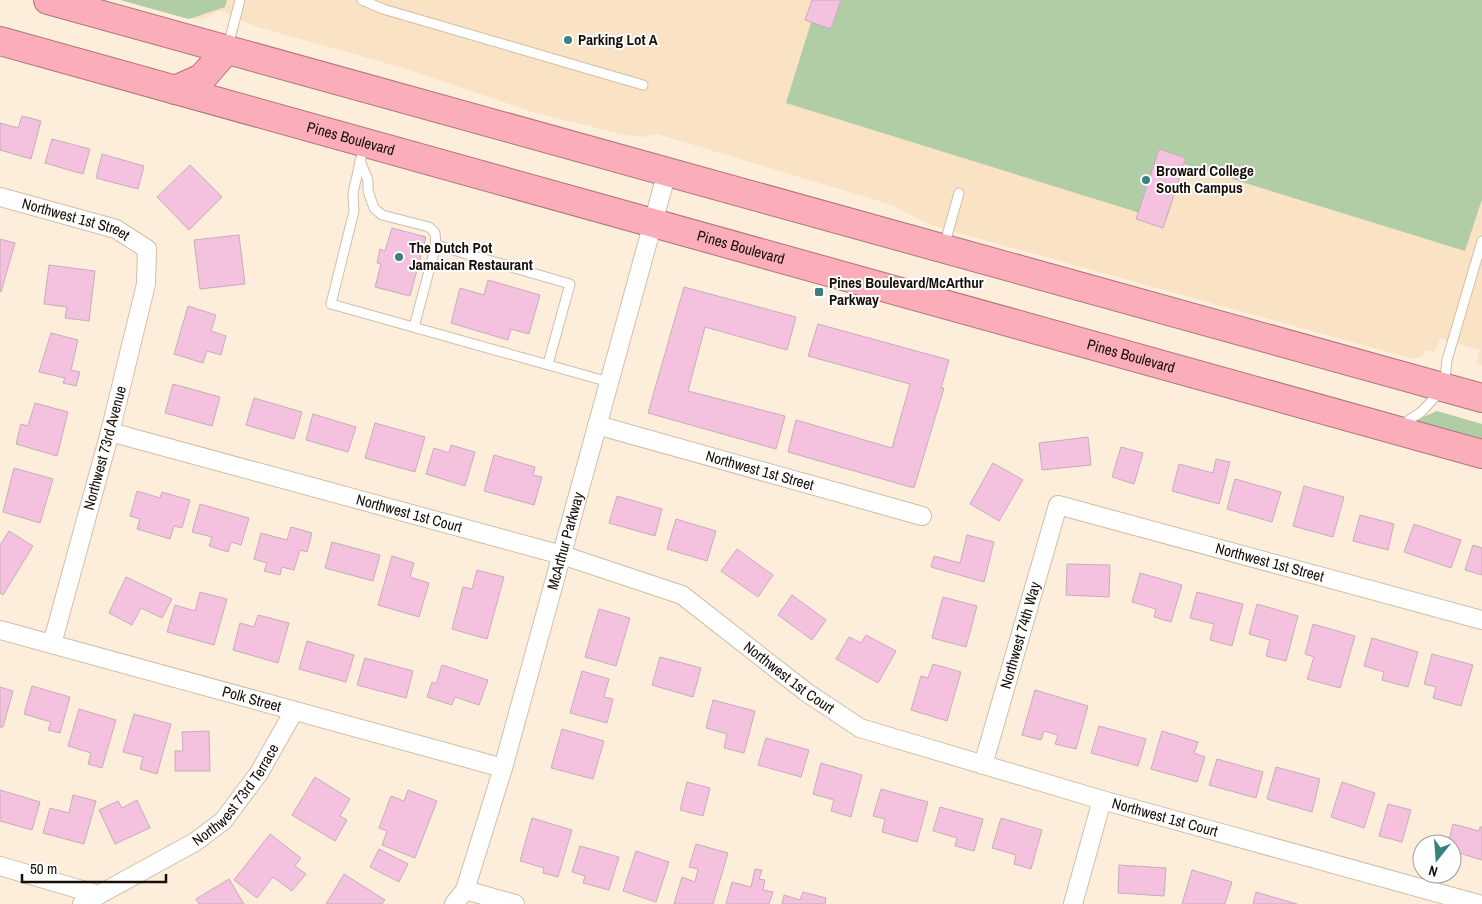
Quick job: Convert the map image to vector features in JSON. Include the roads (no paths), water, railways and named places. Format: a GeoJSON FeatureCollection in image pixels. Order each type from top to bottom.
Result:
{"type":"FeatureCollection","features":[{"type":"Feature","properties":{"kind":"highway"},"geometry":{"type":"LineString","coordinates":[[48,0],[1482,398]]}},
{"type":"Feature","properties":{"kind":"highway","name":"Pines Boulevard"},"geometry":{"type":"LineString","coordinates":[[0,42],[175,90],[362,152],[652,224],[1482,454]]}},
{"type":"Feature","properties":{"kind":"highway"},"geometry":{"type":"LineString","coordinates":[[175,90],[202,78],[227,49]]}},
{"type":"Feature","properties":{"kind":"street","name":"McArthur Parkway"},"geometry":{"type":"LineString","coordinates":[[460,897],[503,768],[667,172]]}},
{"type":"Feature","properties":{"kind":"street","name":"Northwest 1st Street"},"geometry":{"type":"LineString","coordinates":[[0,198],[116,229],[147,249]]}},
{"type":"Feature","properties":{"kind":"street","name":"Northwest 73rd Avenue"},"geometry":{"type":"LineString","coordinates":[[52,644],[110,432],[146,284],[147,249]]}},
{"type":"Feature","properties":{"kind":"street","name":"Northwest 1st Street"},"geometry":{"type":"LineString","coordinates":[[597,425],[922,516]]}},
{"type":"Feature","properties":{"kind":"street","name":"Northwest 1st Court"},"geometry":{"type":"LineString","coordinates":[[110,432],[562,555],[682,594],[806,692],[860,728],[1102,800],[1478,904]]}},
{"type":"Feature","properties":{"kind":"street","name":"Northwest 1st Street"},"geometry":{"type":"LineString","coordinates":[[1058,505],[1482,620]]}},
{"type":"Feature","properties":{"kind":"street","name":"Northwest 74th Way"},"geometry":{"type":"LineString","coordinates":[[983,765],[1058,505]]}},
{"type":"Feature","properties":{"kind":"street","name":"Polk Street"},"geometry":{"type":"LineString","coordinates":[[0,630],[503,768]]}},
{"type":"Feature","properties":{"kind":"street","name":"Northwest 73rd Terrace"},"geometry":{"type":"LineString","coordinates":[[82,904],[195,842],[223,822],[259,773],[294,711]]}},
{"type":"Feature","properties":{"kind":"street"},"geometry":{"type":"LineString","coordinates":[[1073,904],[1102,800]]}},
{"type":"Feature","properties":{"kind":"street"},"geometry":{"type":"LineString","coordinates":[[0,866],[99,895]]}},
{"type":"Feature","properties":{"kind":"street"},"geometry":{"type":"LineString","coordinates":[[460,897],[515,904]]}},
{"type":"Feature","properties":{"kind":"lane"},"geometry":{"type":"LineString","coordinates":[[227,49],[240,0]]}},
{"type":"Feature","properties":{"kind":"lane"},"geometry":{"type":"LineString","coordinates":[[237,14],[244,0]]}},
{"type":"Feature","properties":{"kind":"lane"},"geometry":{"type":"LineString","coordinates":[[362,0],[383,9],[643,85]]}},
{"type":"Feature","properties":{"kind":"lane"},"geometry":{"type":"LineString","coordinates":[[362,152],[368,180],[368,190],[374,208],[382,215],[429,227],[435,233],[436,245],[414,327]]}},
{"type":"Feature","properties":{"kind":"lane"},"geometry":{"type":"LineString","coordinates":[[362,152],[353,193],[354,211],[331,304],[609,382]]}},
{"type":"Feature","properties":{"kind":"lane"},"geometry":{"type":"LineString","coordinates":[[943,249],[959,193]]}},
{"type":"Feature","properties":{"kind":"lane"},"geometry":{"type":"LineString","coordinates":[[1394,430],[1420,412],[1444,388],[1447,360],[1482,241]]}},
{"type":"Feature","properties":{"kind":"lane"},"geometry":{"type":"LineString","coordinates":[[436,245],[570,284],[548,364]]}},
{"type":"Feature","properties":{"kind":"place","name":"Parking Lot A"},"geometry":{"type":"Point","coordinates":[568,40]}},
{"type":"Feature","properties":{"kind":"place","name":"Broward College South Campus"},"geometry":{"type":"Point","coordinates":[1146,180]}},
{"type":"Feature","properties":{"kind":"place","name":"The Dutch Pot Jamaican Restaurant"},"geometry":{"type":"Point","coordinates":[399,257]}},
{"type":"Feature","properties":{"kind":"place","name":"Pines Boulevard/McArthur Parkway"},"geometry":{"type":"Point","coordinates":[819,292]}}]}
